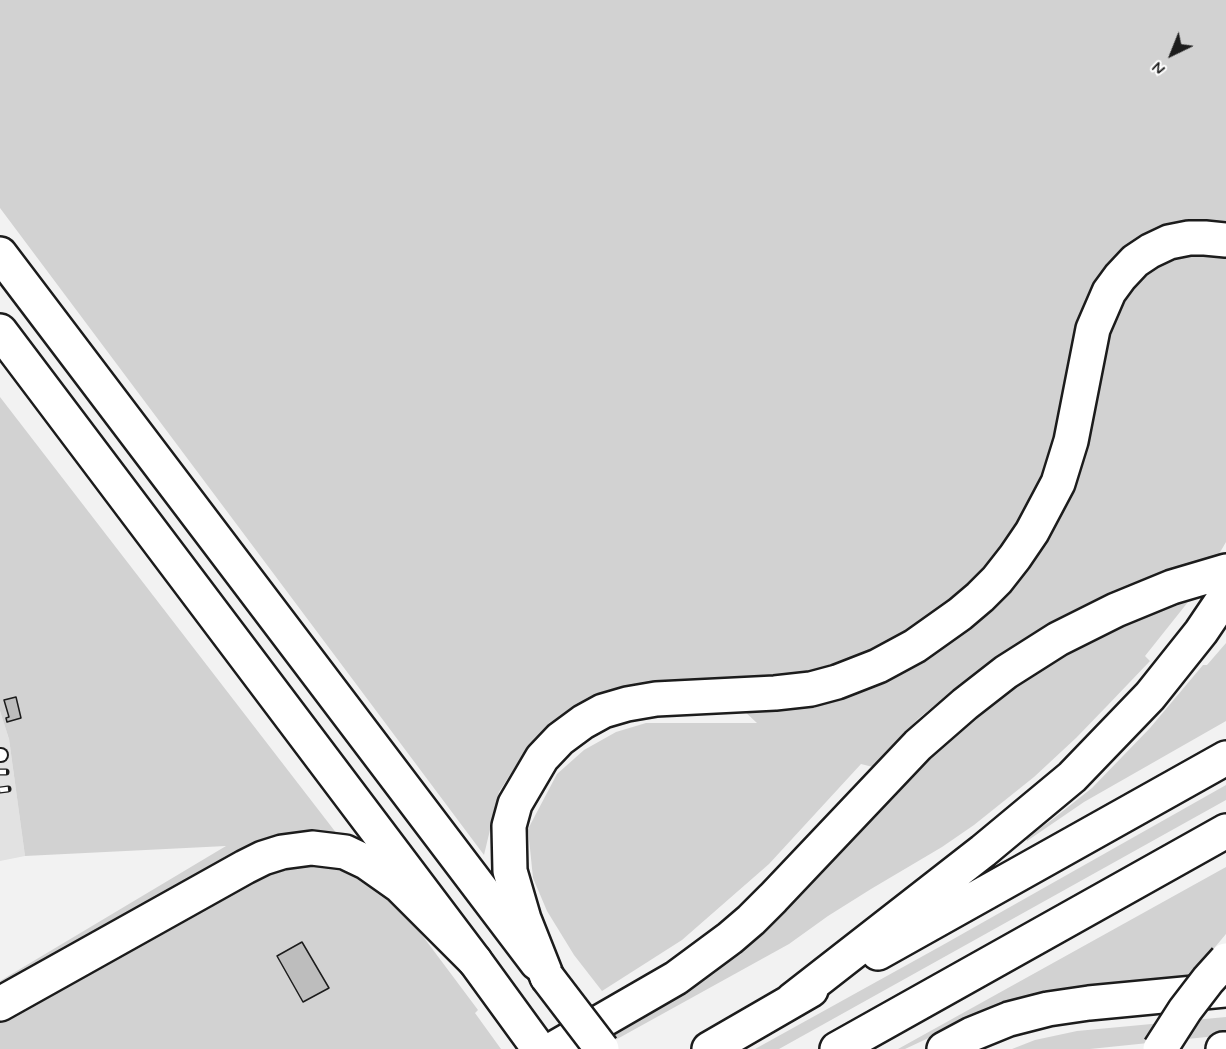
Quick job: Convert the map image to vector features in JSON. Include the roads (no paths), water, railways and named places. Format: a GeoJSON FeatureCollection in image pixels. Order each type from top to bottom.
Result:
{"type":"FeatureCollection","features":[{"type":"Feature","properties":{"kind":"highway"},"geometry":{"type":"LineString","coordinates":[[547,977],[524,919],[510,872],[508,849],[509,826],[515,804],[542,758],[560,739],[603,711],[656,699],[787,692],[837,682],[878,666],[915,646],[960,614],[988,588],[1015,557],[1032,532],[1058,483],[1071,441],[1093,329],[1109,292],[1135,261],[1150,251],[1189,238],[1226,240]]}},
{"type":"Feature","properties":{"kind":"highway"},"geometry":{"type":"LineString","coordinates":[[0,254],[602,1049]]}},
{"type":"Feature","properties":{"kind":"highway"},"geometry":{"type":"LineString","coordinates":[[0,331],[539,1049]]}},
{"type":"Feature","properties":{"kind":"highway"},"geometry":{"type":"LineString","coordinates":[[553,1049],[676,978],[730,938],[773,898],[918,745],[1006,672],[1058,639],[1116,610],[1172,587],[1226,571]]}},
{"type":"Feature","properties":{"kind":"highway"},"geometry":{"type":"LineString","coordinates":[[792,1000],[983,851],[1072,777],[1150,696],[1201,632],[1226,595]]}},
{"type":"Feature","properties":{"kind":"highway"},"geometry":{"type":"LineString","coordinates":[[709,1049],[792,1000],[1226,758]]}},
{"type":"Feature","properties":{"kind":"highway"},"geometry":{"type":"LineString","coordinates":[[837,1049],[1226,831]]}},
{"type":"Feature","properties":{"kind":"highway"},"geometry":{"type":"LineString","coordinates":[[0,1004],[263,858],[282,852],[312,848],[345,852],[366,862],[400,886],[475,961]]}},
{"type":"Feature","properties":{"kind":"highway"},"geometry":{"type":"LineString","coordinates":[[1160,1049],[1185,1010],[1226,960]]}},
{"type":"Feature","properties":{"kind":"highway"},"geometry":{"type":"LineString","coordinates":[[944,1049],[972,1034],[1009,1019],[1048,1009],[1089,1002],[1226,990]]}},
{"type":"Feature","properties":{"kind":"railway"},"geometry":{"type":"LineString","coordinates":[[0,772],[6,772]]}},
{"type":"Feature","properties":{"kind":"railway"},"geometry":{"type":"LineString","coordinates":[[0,790],[8,789]]}}]}
